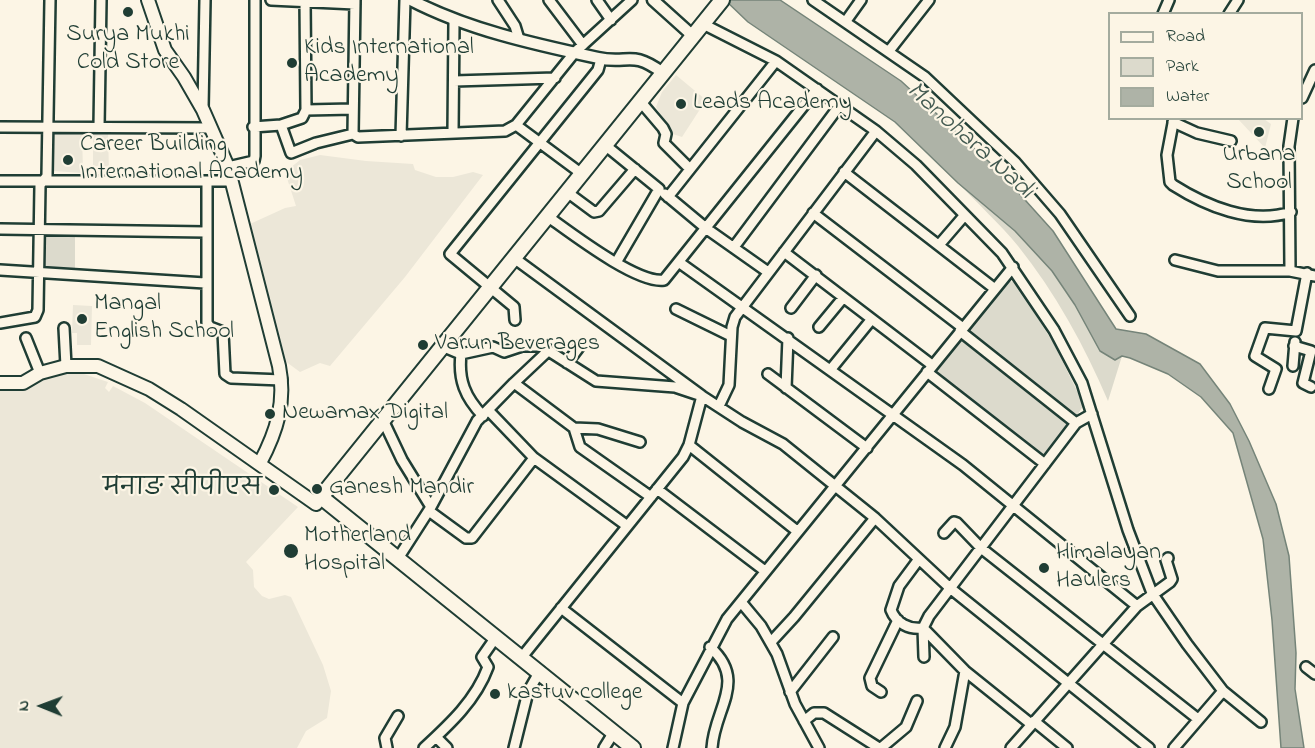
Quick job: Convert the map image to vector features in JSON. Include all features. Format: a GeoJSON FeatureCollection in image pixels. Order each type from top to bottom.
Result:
{"type":"FeatureCollection","features":[{"type":"Feature","properties":{"kind":"main road"},"geometry":{"type":"LineString","coordinates":[[148,0],[165,50],[203,110],[228,167],[282,380],[277,430],[260,463]]}},
{"type":"Feature","properties":{"kind":"main road"},"geometry":{"type":"LineString","coordinates":[[0,383],[23,383],[40,373],[66,366],[98,366],[148,389],[260,463],[316,504],[722,0]]}},
{"type":"Feature","properties":{"kind":"main road"},"geometry":{"type":"LineString","coordinates":[[321,497],[397,560],[540,670],[633,748]]}},
{"type":"Feature","properties":{"kind":"street"},"geometry":{"type":"LineString","coordinates":[[0,323],[35,317],[38,310],[40,185],[47,176],[50,0]]}},
{"type":"Feature","properties":{"kind":"street"},"geometry":{"type":"LineString","coordinates":[[99,128],[101,0]]}},
{"type":"Feature","properties":{"kind":"street"},"geometry":{"type":"LineString","coordinates":[[203,110],[205,0]]}},
{"type":"Feature","properties":{"kind":"street"},"geometry":{"type":"LineString","coordinates":[[228,167],[254,161],[255,0]]}},
{"type":"Feature","properties":{"kind":"street"},"geometry":{"type":"LineString","coordinates":[[271,0],[355,2],[353,134]]}},
{"type":"Feature","properties":{"kind":"street"},"geometry":{"type":"LineString","coordinates":[[401,136],[405,0]]}},
{"type":"Feature","properties":{"kind":"street"},"geometry":{"type":"LineString","coordinates":[[498,0],[515,26],[519,39]]}},
{"type":"Feature","properties":{"kind":"street"},"geometry":{"type":"LineString","coordinates":[[549,0],[579,49]]}},
{"type":"Feature","properties":{"kind":"street"},"geometry":{"type":"LineString","coordinates":[[597,0],[611,20]]}},
{"type":"Feature","properties":{"kind":"street"},"geometry":{"type":"LineString","coordinates":[[280,125],[291,153],[316,143],[353,134],[358,137],[505,131],[516,125],[579,49],[632,0]]}},
{"type":"Feature","properties":{"kind":"street"},"geometry":{"type":"LineString","coordinates":[[653,0],[693,36]]}},
{"type":"Feature","properties":{"kind":"street"},"geometry":{"type":"LineString","coordinates":[[813,0],[889,51],[952,100],[1049,199],[1130,316]]}},
{"type":"Feature","properties":{"kind":"street"},"geometry":{"type":"LineString","coordinates":[[846,21],[861,0]]}},
{"type":"Feature","properties":{"kind":"street"},"geometry":{"type":"LineString","coordinates":[[889,51],[929,0]]}},
{"type":"Feature","properties":{"kind":"street"},"geometry":{"type":"LineString","coordinates":[[253,127],[280,125],[302,118],[306,110],[305,1]]}},
{"type":"Feature","properties":{"kind":"street"},"geometry":{"type":"LineString","coordinates":[[417,1],[454,22],[519,39],[579,49],[601,59],[635,58],[663,73]]}},
{"type":"Feature","properties":{"kind":"street"},"geometry":{"type":"LineString","coordinates":[[705,21],[776,61],[876,131],[915,165],[1013,267],[1070,357],[1092,414],[1125,520],[1152,592],[1187,644],[1223,690],[1261,722]]}},
{"type":"Feature","properties":{"kind":"street"},"geometry":{"type":"LineString","coordinates":[[453,132],[454,22]]}},
{"type":"Feature","properties":{"kind":"street"},"geometry":{"type":"LineString","coordinates":[[515,320],[514,307],[450,254],[598,70],[601,59]]}},
{"type":"Feature","properties":{"kind":"street"},"geometry":{"type":"LineString","coordinates":[[668,197],[776,61]]}},
{"type":"Feature","properties":{"kind":"street"},"geometry":{"type":"LineString","coordinates":[[1308,94],[1315,70]]}},
{"type":"Feature","properties":{"kind":"street"},"geometry":{"type":"LineString","coordinates":[[454,81],[555,78]]}},
{"type":"Feature","properties":{"kind":"street"},"geometry":{"type":"LineString","coordinates":[[547,216],[653,282],[664,280],[707,229],[817,88]]}},
{"type":"Feature","properties":{"kind":"street"},"geometry":{"type":"LineString","coordinates":[[640,101],[663,128],[666,134],[664,143],[690,169]]}},
{"type":"Feature","properties":{"kind":"street"},"geometry":{"type":"LineString","coordinates":[[734,247],[840,105]]}},
{"type":"Feature","properties":{"kind":"street"},"geometry":{"type":"LineString","coordinates":[[306,110],[353,109]]}},
{"type":"Feature","properties":{"kind":"street"},"geometry":{"type":"LineString","coordinates":[[1231,141],[1197,133],[1174,120],[1167,155],[1170,182],[1209,204],[1241,214],[1250,216],[1291,212]]}},
{"type":"Feature","properties":{"kind":"street"},"geometry":{"type":"LineString","coordinates":[[1290,271],[1289,153],[1293,120]]}},
{"type":"Feature","properties":{"kind":"street"},"geometry":{"type":"LineString","coordinates":[[516,125],[582,174]]}},
{"type":"Feature","properties":{"kind":"street"},"geometry":{"type":"LineString","coordinates":[[0,127],[210,128]]}},
{"type":"Feature","properties":{"kind":"street"},"geometry":{"type":"LineString","coordinates":[[720,406],[729,385],[731,336],[735,317],[876,131]]}},
{"type":"Feature","properties":{"kind":"street"},"geometry":{"type":"LineString","coordinates":[[605,145],[707,229],[768,272]]}},
{"type":"Feature","properties":{"kind":"street"},"geometry":{"type":"LineString","coordinates":[[567,192],[594,212],[599,211],[635,169]]}},
{"type":"Feature","properties":{"kind":"street"},"geometry":{"type":"LineString","coordinates":[[844,172],[995,289]]}},
{"type":"Feature","properties":{"kind":"street"},"geometry":{"type":"LineString","coordinates":[[0,181],[232,181]]}},
{"type":"Feature","properties":{"kind":"street"},"geometry":{"type":"LineString","coordinates":[[207,182],[205,283],[207,323],[210,327],[224,332],[225,374],[231,378],[282,380]]}},
{"type":"Feature","properties":{"kind":"street"},"geometry":{"type":"LineString","coordinates":[[616,261],[659,189]]}},
{"type":"Feature","properties":{"kind":"street"},"geometry":{"type":"LineString","coordinates":[[813,213],[1076,423]]}},
{"type":"Feature","properties":{"kind":"street"},"geometry":{"type":"LineString","coordinates":[[939,245],[964,216]]}},
{"type":"Feature","properties":{"kind":"street"},"geometry":{"type":"LineString","coordinates":[[0,229],[206,232]]}},
{"type":"Feature","properties":{"kind":"street"},"geometry":{"type":"LineString","coordinates":[[784,252],[816,275],[1045,464]]}},
{"type":"Feature","properties":{"kind":"street"},"geometry":{"type":"LineString","coordinates":[[514,258],[655,358],[702,396],[742,422],[783,444],[875,518],[950,588],[1149,748]]}},
{"type":"Feature","properties":{"kind":"street"},"geometry":{"type":"LineString","coordinates":[[1175,260],[1218,271],[1290,271],[1311,274],[1296,331],[1293,366]]}},
{"type":"Feature","properties":{"kind":"street"},"geometry":{"type":"LineString","coordinates":[[680,262],[963,465],[1137,606]]}},
{"type":"Feature","properties":{"kind":"street"},"geometry":{"type":"LineString","coordinates":[[673,748],[683,703],[710,647],[741,602],[1013,267]]}},
{"type":"Feature","properties":{"kind":"street"},"geometry":{"type":"LineString","coordinates":[[0,270],[205,283]]}},
{"type":"Feature","properties":{"kind":"street"},"geometry":{"type":"LineString","coordinates":[[791,308],[816,275]]}},
{"type":"Feature","properties":{"kind":"street"},"geometry":{"type":"LineString","coordinates":[[819,327],[843,298]]}},
{"type":"Feature","properties":{"kind":"street"},"geometry":{"type":"LineString","coordinates":[[676,309],[731,336]]}},
{"type":"Feature","properties":{"kind":"street"},"geometry":{"type":"LineString","coordinates":[[831,369],[870,320]]}},
{"type":"Feature","properties":{"kind":"street"},"geometry":{"type":"LineString","coordinates":[[64,328],[66,366]]}},
{"type":"Feature","properties":{"kind":"street"},"geometry":{"type":"LineString","coordinates":[[1269,389],[1276,369],[1255,356],[1262,332],[1264,328],[1296,331]]}},
{"type":"Feature","properties":{"kind":"street"},"geometry":{"type":"LineString","coordinates":[[26,338],[40,373]]}},
{"type":"Feature","properties":{"kind":"street"},"geometry":{"type":"LineString","coordinates":[[786,388],[788,338]]}},
{"type":"Feature","properties":{"kind":"street"},"geometry":{"type":"LineString","coordinates":[[442,346],[461,354],[493,347],[508,352],[532,344],[549,350],[596,381],[675,387],[702,396]]}},
{"type":"Feature","properties":{"kind":"street"},"geometry":{"type":"LineString","coordinates":[[567,363],[579,346]]}},
{"type":"Feature","properties":{"kind":"street"},"geometry":{"type":"LineString","coordinates":[[1294,346],[1313,351],[1303,383],[1311,387]]}},
{"type":"Feature","properties":{"kind":"street"},"geometry":{"type":"LineString","coordinates":[[397,560],[430,509],[477,421],[549,350]]}},
{"type":"Feature","properties":{"kind":"street"},"geometry":{"type":"LineString","coordinates":[[461,354],[460,366],[465,394],[534,458],[626,525]]}},
{"type":"Feature","properties":{"kind":"street"},"geometry":{"type":"LineString","coordinates":[[768,374],[867,448]]}},
{"type":"Feature","properties":{"kind":"street"},"geometry":{"type":"LineString","coordinates":[[514,383],[574,428],[580,447],[654,493],[765,571]]}},
{"type":"Feature","properties":{"kind":"street"},"geometry":{"type":"LineString","coordinates":[[522,657],[626,525],[676,467],[689,445],[702,396]]}},
{"type":"Feature","properties":{"kind":"street"},"geometry":{"type":"LineString","coordinates":[[924,657],[922,628],[1076,423],[1092,414]]}},
{"type":"Feature","properties":{"kind":"street"},"geometry":{"type":"LineString","coordinates":[[382,420],[430,509],[466,538],[472,538],[534,458]]}},
{"type":"Feature","properties":{"kind":"street"},"geometry":{"type":"LineString","coordinates":[[574,428],[590,428],[640,442]]}},
{"type":"Feature","properties":{"kind":"street"},"geometry":{"type":"LineString","coordinates":[[689,445],[797,531]]}},
{"type":"Feature","properties":{"kind":"street"},"geometry":{"type":"LineString","coordinates":[[771,642],[875,518]]}},
{"type":"Feature","properties":{"kind":"street"},"geometry":{"type":"LineString","coordinates":[[944,533],[954,522],[957,523],[981,548],[1198,719]]}},
{"type":"Feature","properties":{"kind":"street"},"geometry":{"type":"LineString","coordinates":[[1011,748],[1137,606],[1152,592],[1172,579],[1166,560],[1168,558]]}},
{"type":"Feature","properties":{"kind":"street"},"geometry":{"type":"LineString","coordinates":[[919,559],[899,586],[891,613],[915,630],[922,628]]}},
{"type":"Feature","properties":{"kind":"street"},"geometry":{"type":"LineString","coordinates":[[741,602],[771,642],[790,692],[819,748]]}},
{"type":"Feature","properties":{"kind":"street"},"geometry":{"type":"LineString","coordinates":[[561,608],[683,703]]}},
{"type":"Feature","properties":{"kind":"street"},"geometry":{"type":"LineString","coordinates":[[881,692],[872,686],[870,678],[898,620]]}},
{"type":"Feature","properties":{"kind":"street"},"geometry":{"type":"LineString","coordinates":[[922,628],[965,671],[1067,748]]}},
{"type":"Feature","properties":{"kind":"street"},"geometry":{"type":"LineString","coordinates":[[424,748],[468,704],[483,681],[488,667],[482,657],[496,637]]}},
{"type":"Feature","properties":{"kind":"street"},"geometry":{"type":"LineString","coordinates":[[790,692],[833,637]]}},
{"type":"Feature","properties":{"kind":"street"},"geometry":{"type":"LineString","coordinates":[[710,647],[718,654],[727,670],[730,683],[713,733],[712,748]]}},
{"type":"Feature","properties":{"kind":"street"},"geometry":{"type":"LineString","coordinates":[[1306,667],[1315,674]]}},
{"type":"Feature","properties":{"kind":"street"},"geometry":{"type":"LineString","coordinates":[[514,748],[528,692],[540,670]]}},
{"type":"Feature","properties":{"kind":"street"},"geometry":{"type":"LineString","coordinates":[[945,748],[955,727],[965,671]]}},
{"type":"Feature","properties":{"kind":"street"},"geometry":{"type":"LineString","coordinates":[[1174,748],[1223,690]]}},
{"type":"Feature","properties":{"kind":"street"},"geometry":{"type":"LineString","coordinates":[[804,721],[814,713],[824,713],[880,748],[906,727],[917,701]]}},
{"type":"Feature","properties":{"kind":"street"},"geometry":{"type":"LineString","coordinates":[[387,748],[385,738],[398,716]]}},
{"type":"Feature","properties":{"kind":"street"},"geometry":{"type":"LineString","coordinates":[[604,748],[614,732]]}},
{"type":"Feature","properties":{"kind":"street"},"geometry":{"type":"LineString","coordinates":[[436,737],[447,748]]}},
{"type":"Feature","properties":{"kind":"shaded area","name":"Leads Academy"},"geometry":{"type":"Polygon","coordinates":[[[676,75],[706,100],[682,137],[670,133],[659,121],[660,114],[656,107],[662,92],[676,75]]]}},
{"type":"Feature","properties":{"kind":"shaded area","name":"Urbana School"},"geometry":{"type":"Polygon","coordinates":[[[1239,120],[1265,120],[1271,124],[1265,148],[1239,120]]]}},
{"type":"Feature","properties":{"kind":"shaded area","name":"Career Building International Academy"},"geometry":{"type":"Polygon","coordinates":[[[82,131],[83,173],[53,171],[55,133],[82,131]]]}},
{"type":"Feature","properties":{"kind":"shaded area"},"geometry":{"type":"Polygon","coordinates":[[[93,131],[108,131],[109,173],[93,173],[93,131]]]}},
{"type":"Feature","properties":{"kind":"shaded area"},"geometry":{"type":"Polygon","coordinates":[[[320,155],[413,164],[415,170],[436,177],[453,177],[473,172],[483,175],[405,277],[330,366],[320,363],[300,372],[281,358],[274,337],[250,224],[285,208],[296,206],[285,172],[300,160],[320,155]]]}},
{"type":"Feature","properties":{"kind":"shaded area","name":"Mangal English School"},"geometry":{"type":"Polygon","coordinates":[[[73,305],[92,306],[91,345],[77,345],[77,333],[72,333],[73,305]]]}},
{"type":"Feature","properties":{"kind":"shaded area"},"geometry":{"type":"Polygon","coordinates":[[[61,372],[78,372],[108,382],[105,388],[109,392],[113,386],[145,403],[298,507],[246,562],[253,570],[254,587],[262,596],[269,599],[285,595],[291,597],[323,665],[331,691],[327,718],[306,731],[297,748],[0,748],[0,390],[22,387],[61,372]]]}},
{"type":"Feature","properties":{"kind":"green space"},"geometry":{"type":"Polygon","coordinates":[[[958,183],[1015,231],[1052,271],[1075,305],[1122,356],[1108,401],[1079,340],[1057,301],[1032,264],[1011,238],[958,183]]]}},
{"type":"Feature","properties":{"kind":"green space"},"geometry":{"type":"Polygon","coordinates":[[[48,235],[75,235],[75,271],[44,267],[42,240],[48,235]]]}},
{"type":"Feature","properties":{"kind":"green space"},"geometry":{"type":"Polygon","coordinates":[[[1008,281],[1015,282],[1054,344],[1084,405],[1077,415],[1072,415],[969,333],[969,328],[1008,281]]]}},
{"type":"Feature","properties":{"kind":"green space"},"geometry":{"type":"Polygon","coordinates":[[[962,340],[1068,421],[1070,425],[1045,460],[937,374],[938,367],[962,340]]]}},
{"type":"Feature","properties":{"kind":"water"},"geometry":{"type":"Polygon","coordinates":[[[725,0],[780,0],[901,81],[999,171],[1053,231],[1116,329],[1146,334],[1200,364],[1230,404],[1276,504],[1289,556],[1296,653],[1295,689],[1304,748],[1281,748],[1272,620],[1263,539],[1233,433],[1201,397],[1168,374],[1130,358],[1122,356],[1115,360],[1100,351],[1075,305],[1052,271],[1015,231],[958,183],[895,122],[748,22],[725,0]]]}},
{"type":"Feature","properties":{"kind":"place","name":"Surya Mukhi Cold Store"},"geometry":{"type":"Point","coordinates":[128,12]}},
{"type":"Feature","properties":{"kind":"place","name":"Kids International Academy"},"geometry":{"type":"Point","coordinates":[292,63]}},
{"type":"Feature","properties":{"kind":"place","name":"Leads Academy"},"geometry":{"type":"Point","coordinates":[681,104]}},
{"type":"Feature","properties":{"kind":"place","name":"Urbana School"},"geometry":{"type":"Point","coordinates":[1259,132]}},
{"type":"Feature","properties":{"kind":"place","name":"Career Building International Academy"},"geometry":{"type":"Point","coordinates":[68,160]}},
{"type":"Feature","properties":{"kind":"place","name":"Mangal English School"},"geometry":{"type":"Point","coordinates":[82,319]}},
{"type":"Feature","properties":{"kind":"place","name":"Varun Beverages"},"geometry":{"type":"Point","coordinates":[423,345]}},
{"type":"Feature","properties":{"kind":"place","name":"Newamax Digital"},"geometry":{"type":"Point","coordinates":[270,414]}},
{"type":"Feature","properties":{"kind":"place","name":"Ganesh Mandir"},"geometry":{"type":"Point","coordinates":[317,489]}},
{"type":"Feature","properties":{"kind":"place","name":"मनाङ सीपीएस"},"geometry":{"type":"Point","coordinates":[274,490]}},
{"type":"Feature","properties":{"kind":"place","name":"Motherland Hospital"},"geometry":{"type":"Point","coordinates":[291,551]}},
{"type":"Feature","properties":{"kind":"place","name":"Himalayan Haulers"},"geometry":{"type":"Point","coordinates":[1044,568]}},
{"type":"Feature","properties":{"kind":"place","name":"kastuv college"},"geometry":{"type":"Point","coordinates":[495,694]}},
{"type":"Feature","properties":{"kind":"water label","name":"Manohara Nadi"},"geometry":{"type":"Point","coordinates":[969,142]}}]}
